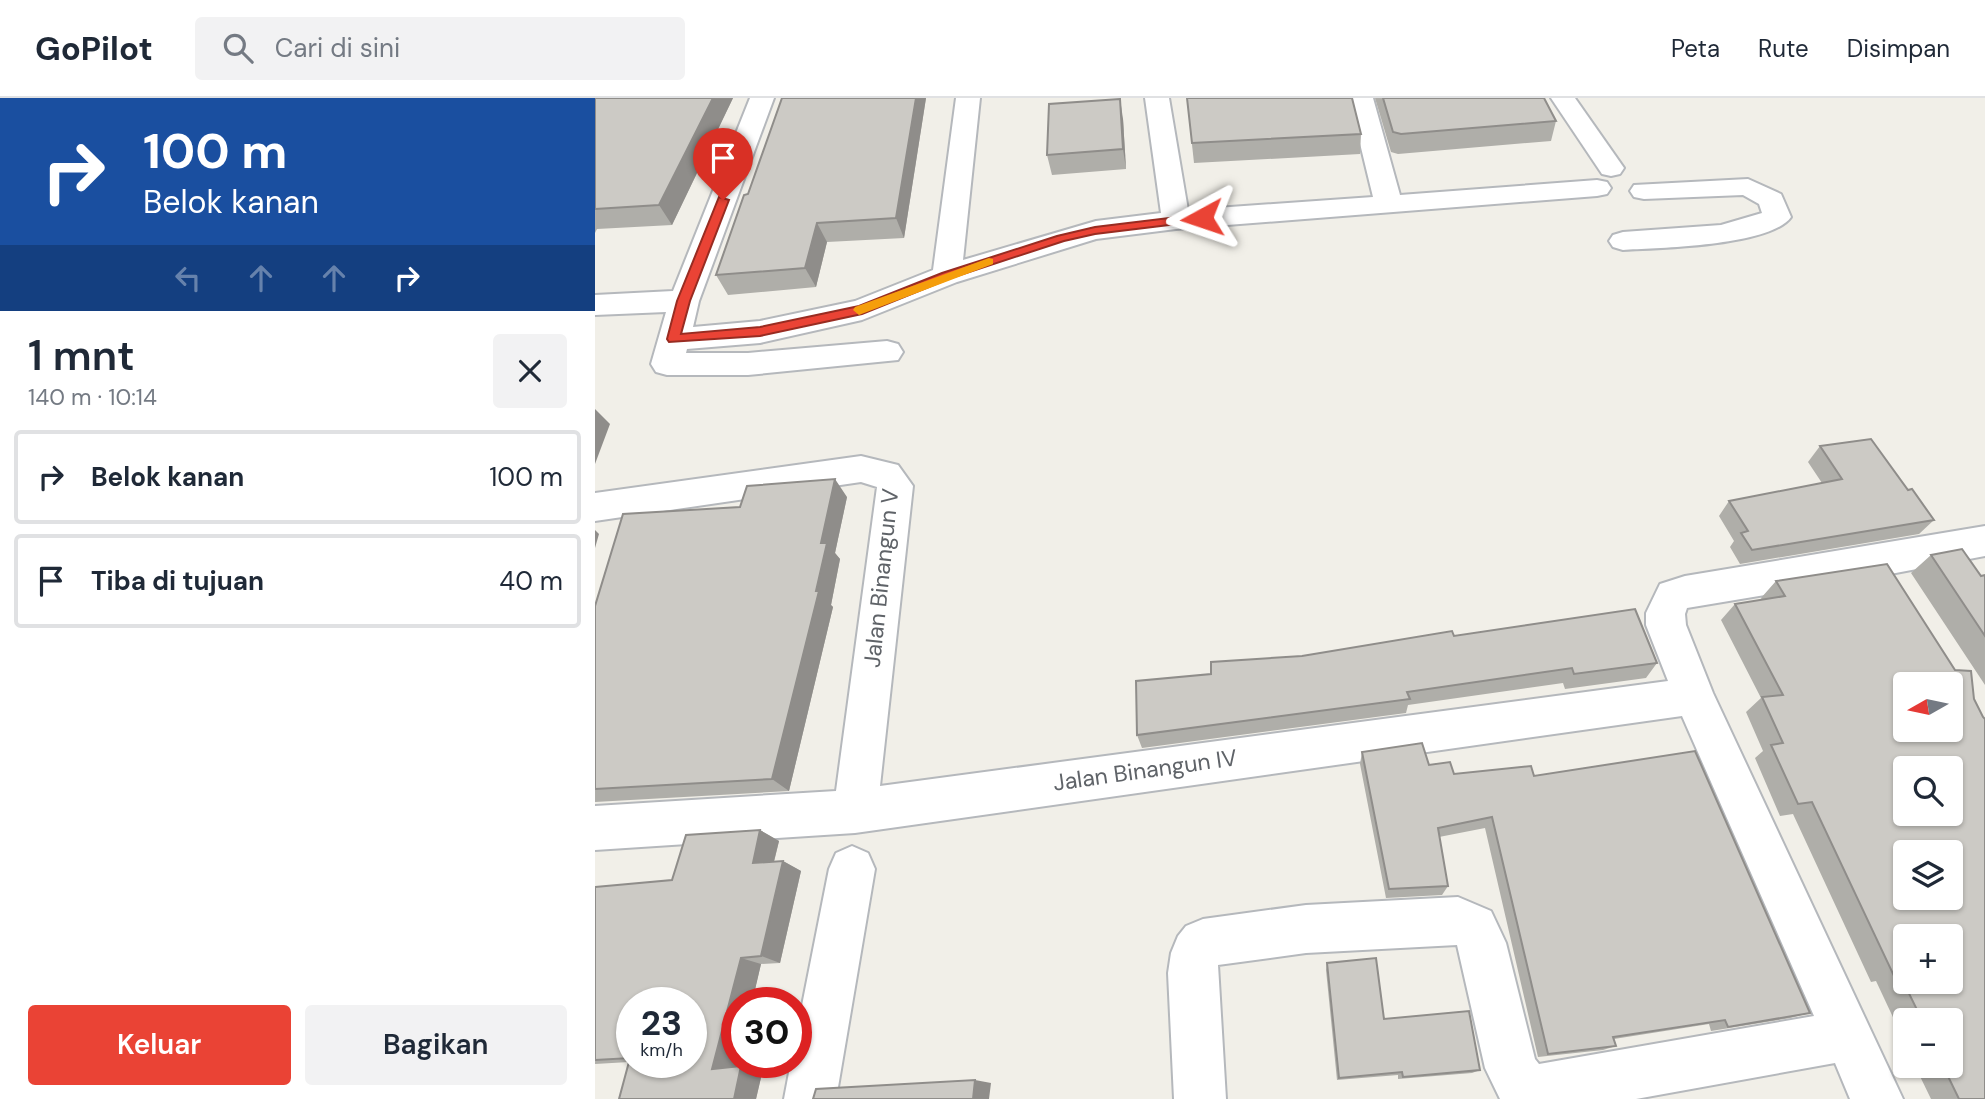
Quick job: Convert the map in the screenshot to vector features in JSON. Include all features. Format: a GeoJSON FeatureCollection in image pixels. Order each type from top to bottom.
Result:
{"type":"FeatureCollection","features":[{"type":"Feature","properties":{"kind":"street"},"geometry":{"type":"LineString","coordinates":[[762,98],[684,301],[667,364],[748,364],[887,352]]}},
{"type":"Feature","properties":{"kind":"street"},"geometry":{"type":"LineString","coordinates":[[947,275],[968,98]]}},
{"type":"Feature","properties":{"kind":"street"},"geometry":{"type":"LineString","coordinates":[[1157,98],[1176,220]]}},
{"type":"Feature","properties":{"kind":"street"},"geometry":{"type":"LineString","coordinates":[[1361,98],[1388,202]]}},
{"type":"Feature","properties":{"kind":"street"},"geometry":{"type":"LineString","coordinates":[[1563,98],[1604,178]]}},
{"type":"Feature","properties":{"kind":"street"},"geometry":{"type":"LineString","coordinates":[[673,339],[760,332],[862,310],[947,275],[1095,230],[1604,178],[1623,169],[1641,178],[1645,184],[1644,191],[1748,187],[1772,200],[1777,217],[1751,229],[1726,234],[1623,241]]}},
{"type":"Feature","properties":{"kind":"street"},"geometry":{"type":"LineString","coordinates":[[595,305],[684,301]]}},
{"type":"Feature","properties":{"kind":"street","name":"Jalan Binangun V"},"geometry":{"type":"LineString","coordinates":[[613,504],[861,469],[886,473],[891,477],[895,486],[855,811]]}},
{"type":"Feature","properties":{"kind":"street"},"geometry":{"type":"LineString","coordinates":[[613,504],[618,540]]}},
{"type":"Feature","properties":{"kind":"street"},"geometry":{"type":"LineString","coordinates":[[1877,1099],[1694,696],[1666,625],[1665,612],[1674,596],[1685,592],[1890,578],[1985,541]]}},
{"type":"Feature","properties":{"kind":"street","name":"Jalan Binangun IV"},"geometry":{"type":"LineString","coordinates":[[595,828],[855,811],[1694,696]]}},
{"type":"Feature","properties":{"kind":"street"},"geometry":{"type":"LineString","coordinates":[[810,1099],[852,869]]}},
{"type":"Feature","properties":{"kind":"street"},"geometry":{"type":"LineString","coordinates":[[1200,1099],[1192,973],[1195,953],[1203,943],[1306,929],[1458,921],[1474,928],[1482,943],[1511,1068],[1519,1082],[1536,1091],[1849,1035]]}},
{"type":"Feature","properties":{"kind":"building"},"geometry":{"type":"Polygon","coordinates":[[[595,98],[713,98],[659,205],[595,209],[595,98]]]}},
{"type":"Feature","properties":{"kind":"building"},"geometry":{"type":"Polygon","coordinates":[[[782,98],[916,98],[896,218],[817,223],[805,268],[716,275],[744,195],[748,194],[782,98]]]}},
{"type":"Feature","properties":{"kind":"building"},"geometry":{"type":"Polygon","coordinates":[[[1187,98],[1352,98],[1361,134],[1192,143],[1187,98]]]}},
{"type":"Feature","properties":{"kind":"building"},"geometry":{"type":"Polygon","coordinates":[[[1383,98],[1544,98],[1556,121],[1401,134],[1393,132],[1383,98]]]}},
{"type":"Feature","properties":{"kind":"building"},"geometry":{"type":"Polygon","coordinates":[[[1120,99],[1123,149],[1047,155],[1049,104],[1120,99]]]}},
{"type":"Feature","properties":{"kind":"building"},"geometry":{"type":"Polygon","coordinates":[[[1871,439],[1908,490],[1912,489],[1934,520],[1752,550],[1741,533],[1748,531],[1729,501],[1842,479],[1820,446],[1871,439]]]}},
{"type":"Feature","properties":{"kind":"building"},"geometry":{"type":"Polygon","coordinates":[[[835,479],[821,543],[827,543],[816,591],[819,591],[772,779],[595,789],[595,606],[623,514],[740,507],[747,486],[835,479]]]}},
{"type":"Feature","properties":{"kind":"building"},"geometry":{"type":"Polygon","coordinates":[[[1962,549],[1981,576],[1985,575],[1985,636],[1931,555],[1962,549]]]}},
{"type":"Feature","properties":{"kind":"building"},"geometry":{"type":"Polygon","coordinates":[[[1887,564],[1955,670],[1971,671],[1974,699],[1985,719],[1985,1099],[1959,1099],[1949,1078],[1963,1078],[1963,1008],[1916,1008],[1909,994],[1963,994],[1963,924],[1893,924],[1893,974],[1812,802],[1798,804],[1771,745],[1783,743],[1762,697],[1783,695],[1735,604],[1785,596],[1776,581],[1887,564]]]}},
{"type":"Feature","properties":{"kind":"building"},"geometry":{"type":"Polygon","coordinates":[[[1635,609],[1657,663],[1574,674],[1572,668],[1407,692],[1410,699],[1137,735],[1136,681],[1211,674],[1211,662],[1302,656],[1452,631],[1454,636],[1635,609]]]}},
{"type":"Feature","properties":{"kind":"building"},"geometry":{"type":"Polygon","coordinates":[[[1422,743],[1429,765],[1450,762],[1454,774],[1531,766],[1534,776],[1695,751],[1810,1013],[1728,1027],[1725,1020],[1613,1037],[1616,1046],[1548,1054],[1492,817],[1438,828],[1448,886],[1389,889],[1362,752],[1422,743]]]}},
{"type":"Feature","properties":{"kind":"building"},"geometry":{"type":"Polygon","coordinates":[[[760,830],[753,863],[783,861],[761,956],[741,958],[733,987],[721,987],[721,1035],[712,1069],[721,1068],[721,1078],[738,1078],[734,1099],[619,1099],[625,1078],[707,1078],[707,987],[616,987],[616,1059],[595,1060],[595,887],[672,880],[686,835],[760,830]]]}},
{"type":"Feature","properties":{"kind":"building"},"geometry":{"type":"Polygon","coordinates":[[[1376,958],[1384,1019],[1469,1011],[1480,1070],[1403,1077],[1402,1072],[1339,1078],[1327,963],[1376,958]]]}},
{"type":"Feature","properties":{"kind":"building"},"geometry":{"type":"Polygon","coordinates":[[[975,1080],[973,1099],[813,1099],[816,1089],[975,1080]]]}},
{"type":"Feature","properties":{"kind":"slow traffic"},"geometry":{"type":"LineString","coordinates":[[859,310],[947,275],[989,262]]}},
{"type":"Feature","properties":{"kind":"route"},"geometry":{"type":"LineString","coordinates":[[723,200],[684,301],[673,339],[760,332],[862,310],[947,275],[1061,239],[1095,230],[1202,218]]}}]}
